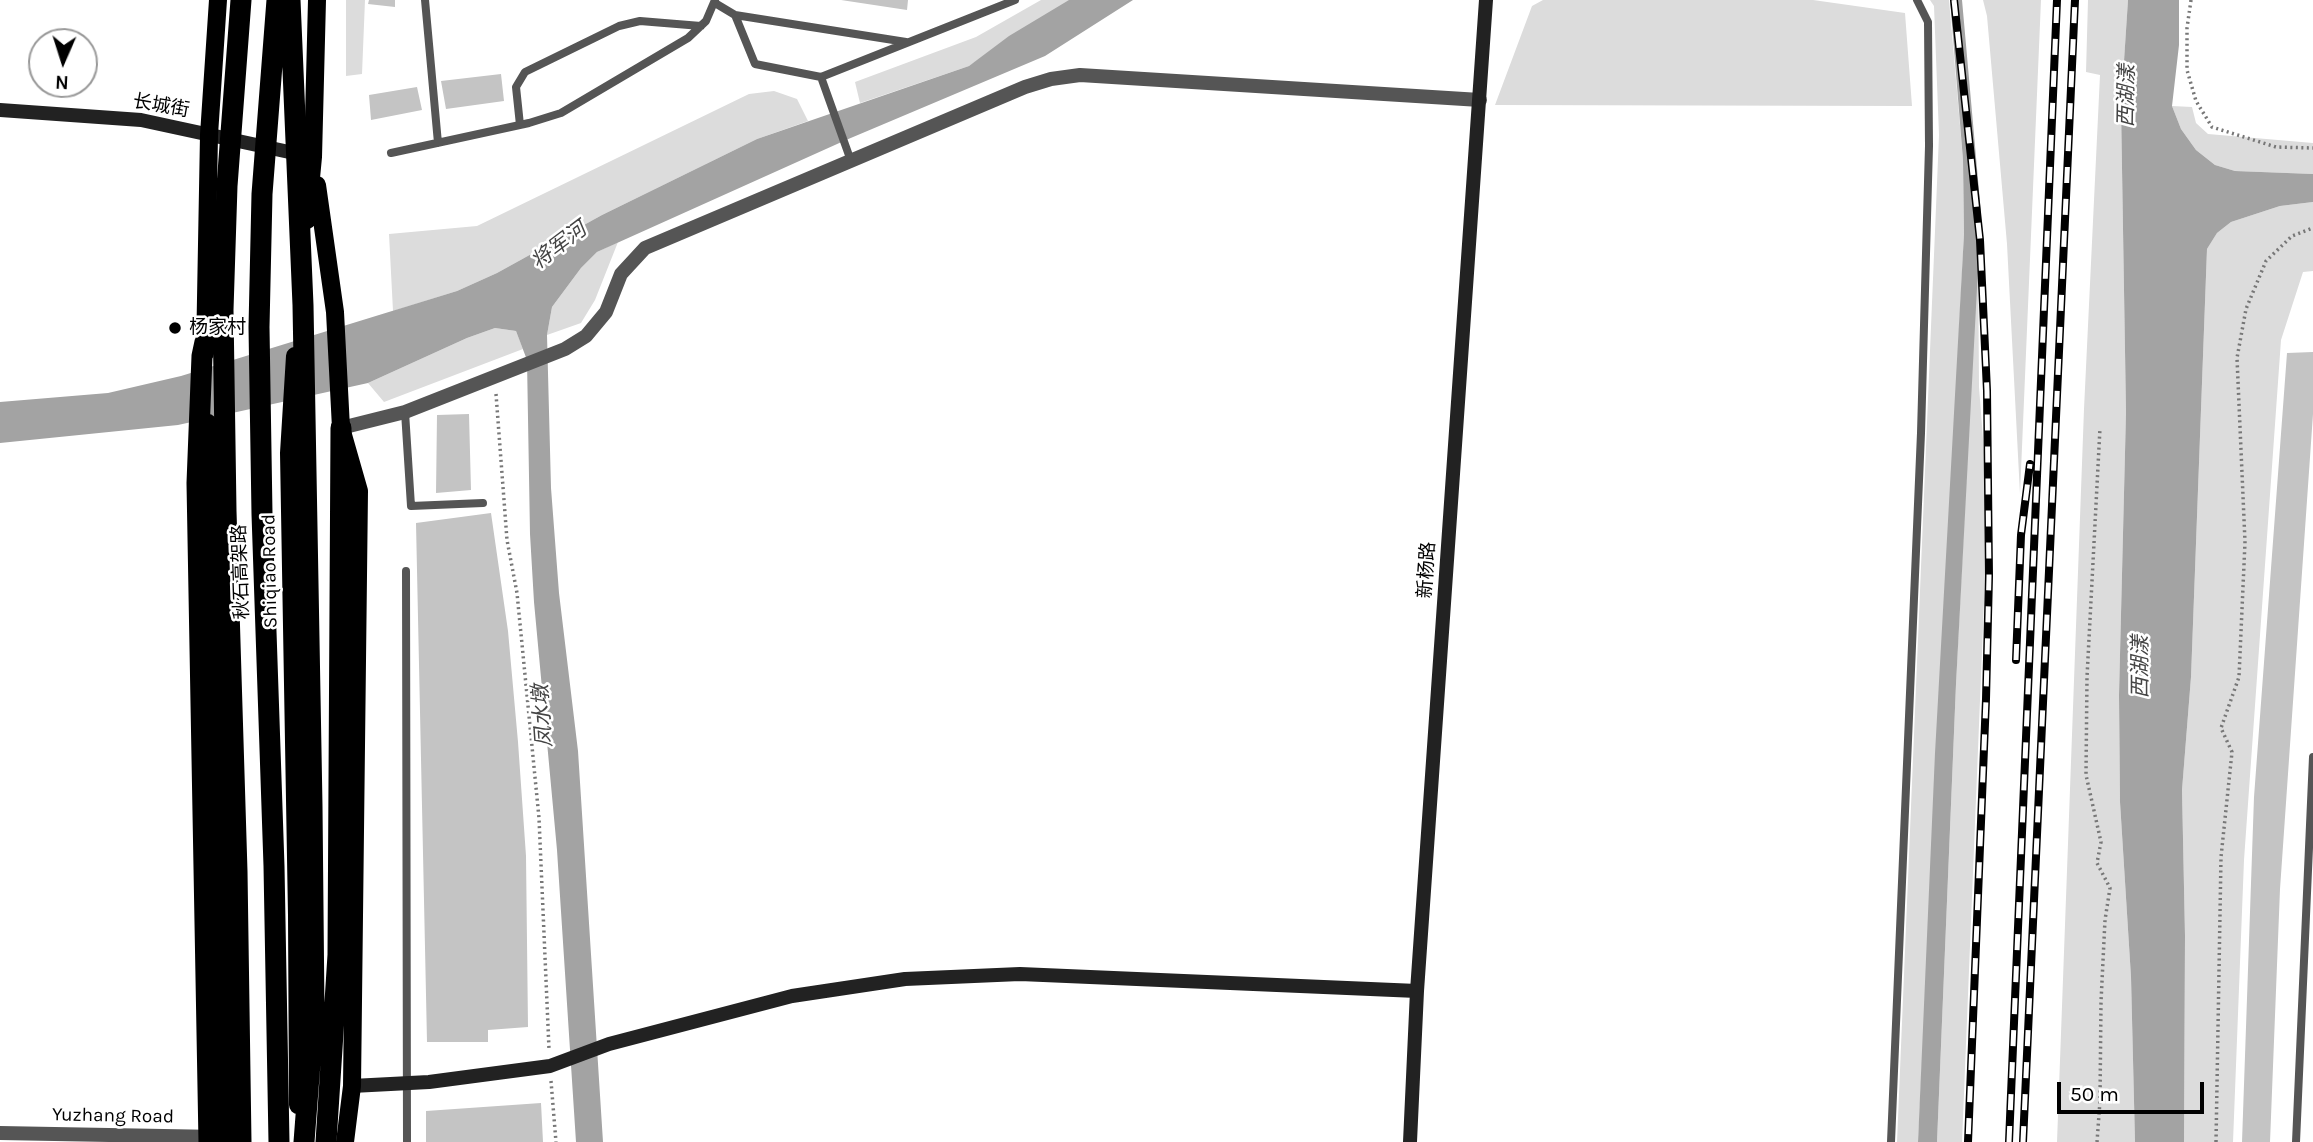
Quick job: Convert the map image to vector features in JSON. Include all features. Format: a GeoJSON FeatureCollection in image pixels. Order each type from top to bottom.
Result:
{"type":"FeatureCollection","features":[{"type":"Feature","properties":{"kind":"highway","name":"秋石高架路"},"geometry":{"type":"LineString","coordinates":[[225,1141],[237,871],[223,310],[227,186],[241,0]]}},
{"type":"Feature","properties":{"kind":"highway","name":"秋石高架路"},"geometry":{"type":"LineString","coordinates":[[276,0],[261,194],[258,327],[261,514],[274,866],[279,1142]]}},
{"type":"Feature","properties":{"kind":"highway"},"geometry":{"type":"LineString","coordinates":[[290,0],[304,319],[314,966],[314,1011],[304,1142]]}},
{"type":"Feature","properties":{"kind":"highway"},"geometry":{"type":"LineString","coordinates":[[204,351],[204,440],[197,483],[200,640],[225,1141]]}},
{"type":"Feature","properties":{"kind":"highway"},"geometry":{"type":"LineString","coordinates":[[326,1142],[338,955],[341,428]]}},
{"type":"Feature","properties":{"kind":"main road"},"geometry":{"type":"LineString","coordinates":[[204,351],[209,135],[218,0]]}},
{"type":"Feature","properties":{"kind":"main road","name":"Shiqiao Road"},"geometry":{"type":"LineString","coordinates":[[298,1142],[298,915],[289,453],[297,312],[313,157],[317,0]]}},
{"type":"Feature","properties":{"kind":"main road"},"geometry":{"type":"LineString","coordinates":[[313,157],[335,312],[341,428],[359,491],[352,1086],[345,1142]]}},
{"type":"Feature","properties":{"kind":"main road"},"geometry":{"type":"LineString","coordinates":[[204,440],[225,1141]]}},
{"type":"Feature","properties":{"kind":"street","name":"新杨路"},"geometry":{"type":"LineString","coordinates":[[1410,1142],[1417,991],[1486,0]]}},
{"type":"Feature","properties":{"kind":"street"},"geometry":{"type":"LineString","coordinates":[[341,428],[405,412],[565,349],[586,336],[606,312],[621,274],[645,248],[1051,79],[1080,75],[1480,100]]}},
{"type":"Feature","properties":{"kind":"street","name":"长城街"},"geometry":{"type":"LineString","coordinates":[[0,110],[141,120],[313,157]]}},
{"type":"Feature","properties":{"kind":"street"},"geometry":{"type":"LineString","coordinates":[[352,1086],[408,1084],[550,1066],[595,1049],[792,996],[905,979],[1020,974],[1417,991]]}},
{"type":"Feature","properties":{"kind":"street","name":"Yuzhang Road"},"geometry":{"type":"LineString","coordinates":[[9,1136],[225,1141]]}},
{"type":"Feature","properties":{"kind":"lane"},"geometry":{"type":"LineString","coordinates":[[425,0],[438,143]]}},
{"type":"Feature","properties":{"kind":"lane"},"geometry":{"type":"LineString","coordinates":[[735,16],[755,64],[821,77],[1015,0]]}},
{"type":"Feature","properties":{"kind":"lane"},"geometry":{"type":"LineString","coordinates":[[1891,1142],[1920,447],[1929,146],[1928,22],[1917,0]]}},
{"type":"Feature","properties":{"kind":"lane"},"geometry":{"type":"LineString","coordinates":[[391,153],[520,125],[561,113],[688,38],[706,21],[715,1],[735,16],[909,42]]}},
{"type":"Feature","properties":{"kind":"lane"},"geometry":{"type":"LineString","coordinates":[[520,125],[516,87],[525,72],[619,26],[640,21],[701,26]]}},
{"type":"Feature","properties":{"kind":"lane"},"geometry":{"type":"LineString","coordinates":[[821,77],[851,161]]}},
{"type":"Feature","properties":{"kind":"lane"},"geometry":{"type":"LineString","coordinates":[[405,412],[411,506],[483,503]]}},
{"type":"Feature","properties":{"kind":"lane"},"geometry":{"type":"LineString","coordinates":[[406,571],[407,1142]]}},
{"type":"Feature","properties":{"kind":"lane"},"geometry":{"type":"LineString","coordinates":[[2296,1142],[2310,889],[2313,757]]}},
{"type":"Feature","properties":{"kind":"lane"},"geometry":{"type":"LineString","coordinates":[[2301,1030],[2313,1031]]}},
{"type":"Feature","properties":{"kind":"path"},"geometry":{"type":"LineString","coordinates":[[2192,0],[2187,70],[2196,101],[2212,127],[2276,147],[2313,148]]}},
{"type":"Feature","properties":{"kind":"path"},"geometry":{"type":"LineString","coordinates":[[2216,1142],[2221,857],[2232,752],[2221,728],[2239,677],[2245,542],[2245,488],[2236,358],[2246,309],[2266,261],[2291,236],[2313,228]]}},
{"type":"Feature","properties":{"kind":"path"},"geometry":{"type":"LineString","coordinates":[[499,376],[508,540],[517,593],[539,818],[556,1142]]}},
{"type":"Feature","properties":{"kind":"path"},"geometry":{"type":"LineString","coordinates":[[2096,1142],[2100,1101],[2104,945],[2110,888],[2097,863],[2101,842],[2086,775],[2087,677],[2100,429]]}},
{"type":"Feature","properties":{"kind":"shaded area"},"geometry":{"type":"Polygon","coordinates":[[[346,0],[365,0],[362,74],[346,76],[346,0]]]}},
{"type":"Feature","properties":{"kind":"shaded area"},"geometry":{"type":"Polygon","coordinates":[[[1041,0],[1071,0],[969,66],[860,103],[855,82],[976,37],[1041,0]]]}},
{"type":"Feature","properties":{"kind":"shaded area"},"geometry":{"type":"Polygon","coordinates":[[[1543,0],[1813,0],[1905,13],[1912,106],[1495,105],[1532,6],[1543,0]]]}},
{"type":"Feature","properties":{"kind":"shaded area"},"geometry":{"type":"Polygon","coordinates":[[[1930,0],[1949,0],[1963,160],[1964,234],[1918,1142],[1897,1142],[1939,135],[1934,6],[1930,0]]]}},
{"type":"Feature","properties":{"kind":"shaded area"},"geometry":{"type":"Polygon","coordinates":[[[1983,0],[2041,0],[2020,494],[2007,244],[1987,16],[1983,0]]]}},
{"type":"Feature","properties":{"kind":"shaded area"},"geometry":{"type":"Polygon","coordinates":[[[2088,0],[2128,0],[2121,108],[2126,412],[2119,695],[2120,802],[2131,977],[2135,1142],[2057,1142],[2084,409],[2100,75],[2086,72],[2088,0]]]}},
{"type":"Feature","properties":{"kind":"shaded area"},"geometry":{"type":"Polygon","coordinates":[[[774,91],[797,99],[808,121],[757,139],[602,215],[497,273],[457,291],[393,311],[389,234],[477,226],[749,94],[774,91]]]}},
{"type":"Feature","properties":{"kind":"shaded area"},"geometry":{"type":"Polygon","coordinates":[[[2172,106],[2192,107],[2196,123],[2208,134],[2313,143],[2313,174],[2235,171],[2215,165],[2196,150],[2181,129],[2172,106]]]}},
{"type":"Feature","properties":{"kind":"shaded area"},"geometry":{"type":"Polygon","coordinates":[[[2313,202],[2313,271],[2303,272],[2281,340],[2244,860],[2233,1142],[2184,1142],[2185,936],[2182,790],[2191,677],[2207,249],[2217,233],[2231,222],[2280,206],[2313,202]]]}},
{"type":"Feature","properties":{"kind":"shaded area"},"geometry":{"type":"Polygon","coordinates":[[[618,242],[595,300],[581,323],[547,335],[552,307],[581,268],[597,252],[618,242]]]}},
{"type":"Feature","properties":{"kind":"shaded area"},"geometry":{"type":"Polygon","coordinates":[[[1978,244],[1979,387],[1988,504],[1962,1142],[1937,1142],[1956,684],[1978,244]]]}},
{"type":"Feature","properties":{"kind":"shaded area"},"geometry":{"type":"Polygon","coordinates":[[[495,328],[516,331],[523,349],[384,402],[368,383],[467,338],[495,328]]]}},
{"type":"Feature","properties":{"kind":"water","name":"将军河"},"geometry":{"type":"Polygon","coordinates":[[[1069,0],[1133,0],[1045,56],[846,140],[597,252],[581,268],[552,307],[547,335],[551,488],[559,593],[578,751],[603,1142],[576,1142],[557,850],[534,602],[527,360],[516,331],[495,328],[368,383],[178,425],[0,443],[0,402],[108,393],[181,376],[457,291],[497,273],[602,215],[757,139],[969,66],[1009,36],[1069,0]]]}},
{"type":"Feature","properties":{"kind":"water"},"geometry":{"type":"Polygon","coordinates":[[[1950,0],[1962,0],[1981,213],[1956,684],[1937,1142],[1918,1142],[1935,753],[1964,234],[1963,160],[1950,0]]]}},
{"type":"Feature","properties":{"kind":"water","name":"西湖漾"},"geometry":{"type":"Polygon","coordinates":[[[2128,0],[2179,0],[2179,45],[2172,106],[2181,129],[2196,150],[2215,165],[2235,171],[2313,174],[2313,202],[2280,206],[2231,222],[2217,233],[2207,249],[2191,677],[2182,790],[2185,936],[2184,1142],[2135,1142],[2131,977],[2120,802],[2119,695],[2126,412],[2121,107],[2128,0]]]}},
{"type":"Feature","properties":{"kind":"building"},"geometry":{"type":"Polygon","coordinates":[[[369,0],[395,0],[395,7],[368,4],[369,0]]]}},
{"type":"Feature","properties":{"kind":"building"},"geometry":{"type":"Polygon","coordinates":[[[841,0],[908,0],[907,10],[841,0]]]}},
{"type":"Feature","properties":{"kind":"building"},"geometry":{"type":"Polygon","coordinates":[[[501,74],[504,101],[446,109],[441,81],[501,74]]]}},
{"type":"Feature","properties":{"kind":"building"},"geometry":{"type":"Polygon","coordinates":[[[417,87],[422,110],[371,120],[369,95],[417,87]]]}},
{"type":"Feature","properties":{"kind":"building"},"geometry":{"type":"Polygon","coordinates":[[[2313,352],[2313,414],[2280,889],[2270,1142],[2242,1142],[2254,797],[2287,353],[2313,352]]]}},
{"type":"Feature","properties":{"kind":"building"},"geometry":{"type":"Polygon","coordinates":[[[469,414],[471,490],[436,493],[437,415],[469,414]]]}},
{"type":"Feature","properties":{"kind":"building"},"geometry":{"type":"Polygon","coordinates":[[[491,513],[508,631],[518,742],[526,856],[528,1027],[488,1030],[488,1042],[427,1042],[416,523],[491,513]]]}},
{"type":"Feature","properties":{"kind":"building"},"geometry":{"type":"Polygon","coordinates":[[[541,1103],[543,1142],[426,1142],[426,1111],[541,1103]]]}},
{"type":"Feature","properties":{"kind":"railway"},"geometry":{"type":"LineString","coordinates":[[1954,0],[1980,240],[1987,391],[1989,576],[1986,699],[1968,1142]]}},
{"type":"Feature","properties":{"kind":"railway"},"geometry":{"type":"LineString","coordinates":[[2009,1142],[2057,0]]}},
{"type":"Feature","properties":{"kind":"railway"},"geometry":{"type":"LineString","coordinates":[[2023,1142],[2075,0]]}},
{"type":"Feature","properties":{"kind":"railway"},"geometry":{"type":"LineString","coordinates":[[2016,660],[2021,535],[2030,464]]}},
{"type":"Feature","properties":{"kind":"place","name":"杨家村"},"geometry":{"type":"Point","coordinates":[175,328]}},
{"type":"Feature","properties":{"kind":"water label","name":"凤水墩"},"geometry":{"type":"Point","coordinates":[543,716]}}]}
